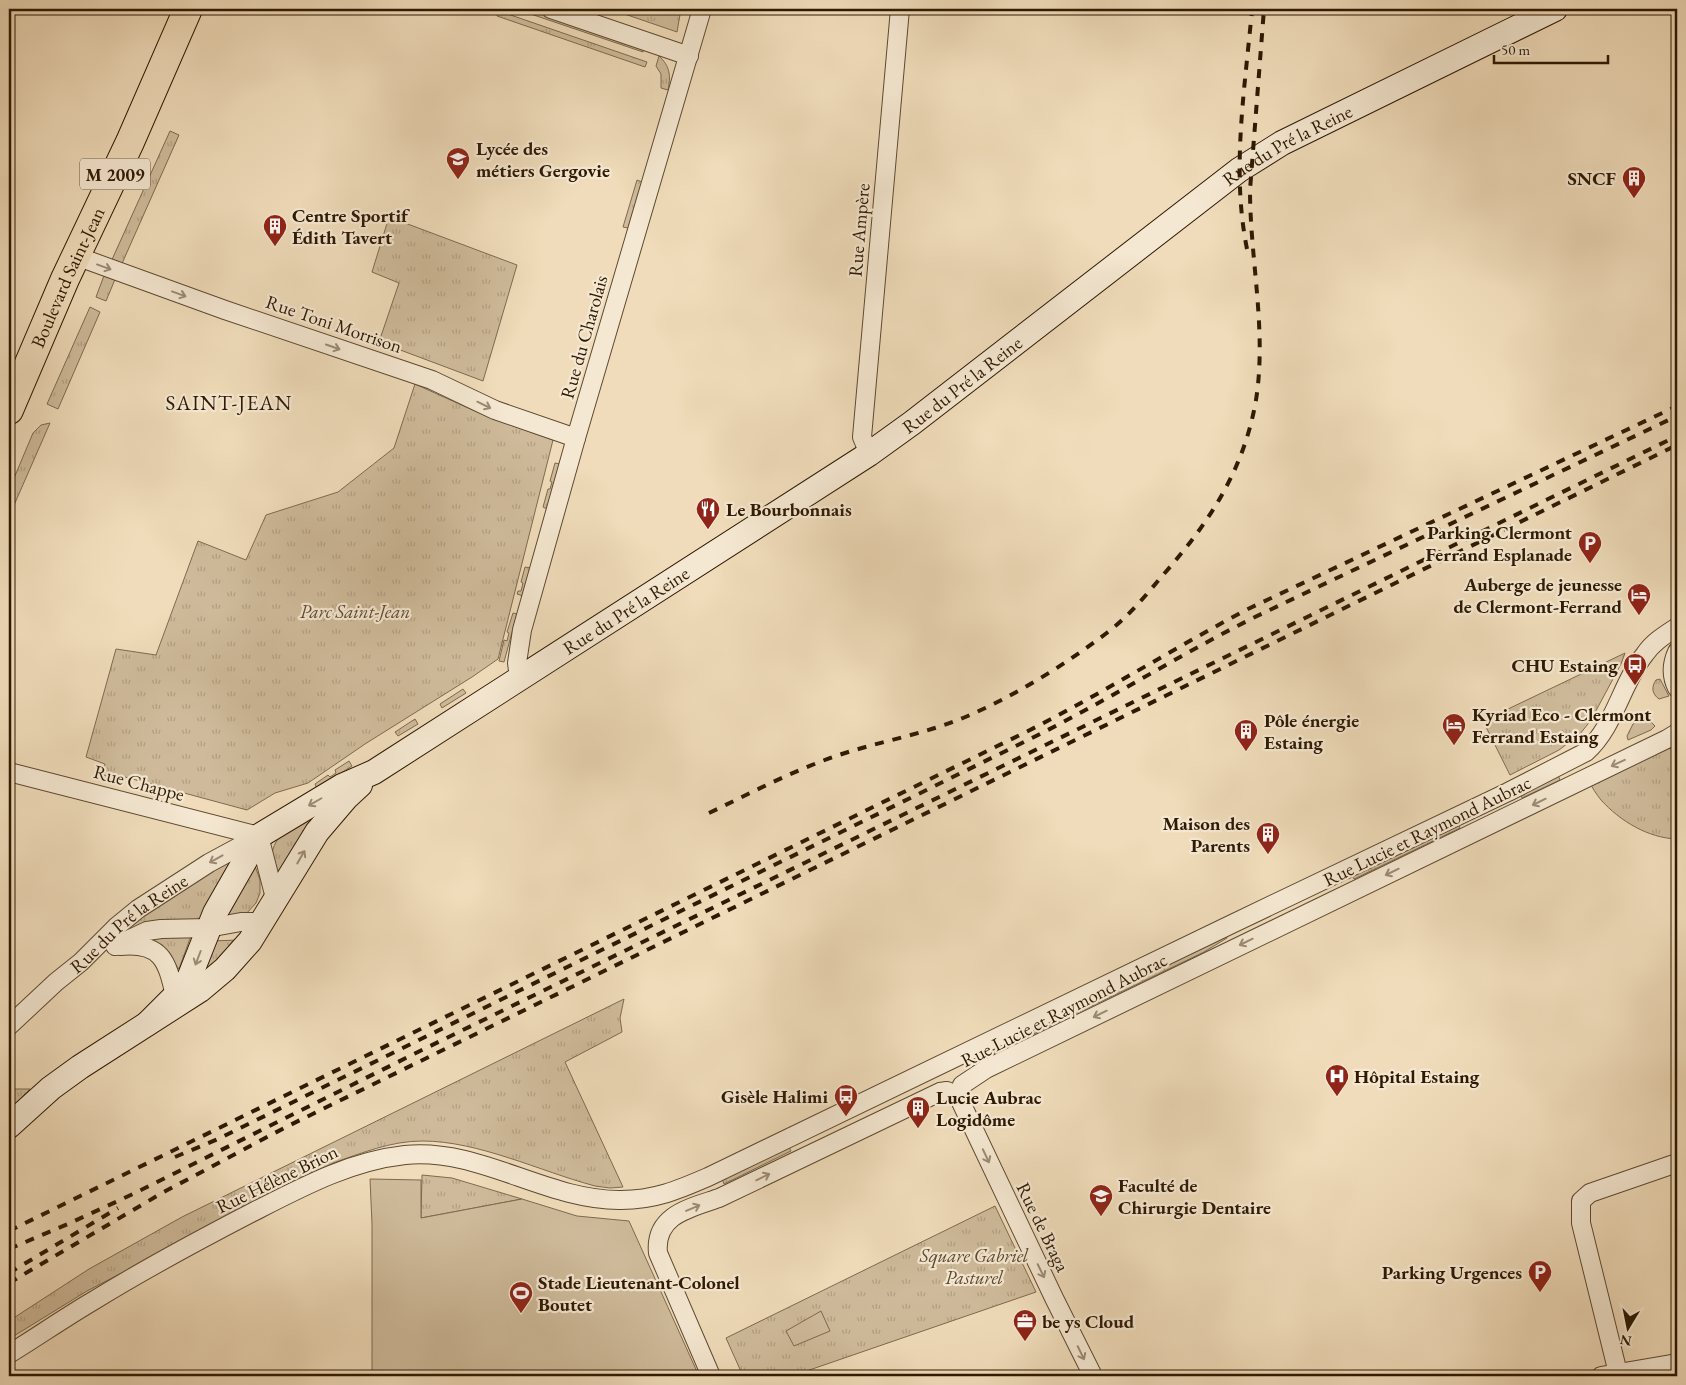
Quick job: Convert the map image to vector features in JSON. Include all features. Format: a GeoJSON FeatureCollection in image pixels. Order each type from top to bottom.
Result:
{"type":"FeatureCollection","features":[{"type":"Feature","properties":{"kind":"main road","name":"Boulevard Saint-Jean"},"geometry":{"type":"LineString","coordinates":[[9,410],[76,256],[130,142],[188,9]]}},
{"type":"Feature","properties":{"kind":"main road","name":"Rue du Pré la Reine"},"geometry":{"type":"LineString","coordinates":[[148,1023],[175,996],[190,976],[208,928],[259,836],[342,786],[374,772],[869,454],[920,417],[1239,170],[1260,156],[1282,143],[1555,9]]}},
{"type":"Feature","properties":{"kind":"main road","name":"Rue du Pré la Reine"},"geometry":{"type":"LineString","coordinates":[[9,1126],[51,1088],[80,1067],[200,990],[225,969],[238,955],[262,922],[317,832],[346,798],[374,772]]}},
{"type":"Feature","properties":{"kind":"street"},"geometry":{"type":"LineString","coordinates":[[551,9],[689,56]]}},
{"type":"Feature","properties":{"kind":"street","name":"Rue du Charolais"},"geometry":{"type":"LineString","coordinates":[[519,678],[516,663],[522,630],[576,438],[702,9]]}},
{"type":"Feature","properties":{"kind":"street","name":"Rue Ampère"},"geometry":{"type":"LineString","coordinates":[[869,454],[862,438],[900,9]]}},
{"type":"Feature","properties":{"kind":"street","name":"Rue Toni Morrison"},"geometry":{"type":"LineString","coordinates":[[76,256],[225,310],[432,380],[495,410],[576,438]]}},
{"type":"Feature","properties":{"kind":"street","name":"Rue Hélène Brion"},"geometry":{"type":"LineString","coordinates":[[9,1354],[94,1300],[162,1260],[309,1184],[354,1165],[406,1155],[443,1156],[508,1173],[562,1192],[600,1199],[621,1200],[652,1197],[678,1190],[772,1147],[1234,922],[1508,792],[1586,752],[1595,745],[1607,726],[1643,655],[1652,645],[1677,628]]}},
{"type":"Feature","properties":{"kind":"street"},"geometry":{"type":"LineString","coordinates":[[1677,652],[1672,667],[1673,679],[1677,688]]}},
{"type":"Feature","properties":{"kind":"street","name":"Rue Lucie et Raymond Aubrac"},"geometry":{"type":"LineString","coordinates":[[711,1376],[658,1253],[658,1236],[669,1219],[693,1207],[719,1198],[940,1092],[947,1091],[958,1096],[962,1085],[986,1069],[1667,740],[1677,732]]}},
{"type":"Feature","properties":{"kind":"street","name":"Rue Chappe"},"geometry":{"type":"LineString","coordinates":[[9,772],[259,836]]}},
{"type":"Feature","properties":{"kind":"street"},"geometry":{"type":"LineString","coordinates":[[259,836],[275,898]]}},
{"type":"Feature","properties":{"kind":"street","name":"Rue du Pré la Reine"},"geometry":{"type":"LineString","coordinates":[[9,1026],[56,982],[81,962],[110,932],[138,909],[209,863],[259,836]]}},
{"type":"Feature","properties":{"kind":"street","name":"Rue du Pré la Reine"},"geometry":{"type":"LineString","coordinates":[[81,962],[147,931],[173,928],[208,928],[242,922],[262,922]]}},
{"type":"Feature","properties":{"kind":"street"},"geometry":{"type":"LineString","coordinates":[[115,946],[136,944],[147,947],[159,954],[169,969],[175,996]]}},
{"type":"Feature","properties":{"kind":"street","name":"Rue de Braga"},"geometry":{"type":"LineString","coordinates":[[958,1096],[1092,1376]]}},
{"type":"Feature","properties":{"kind":"street"},"geometry":{"type":"LineString","coordinates":[[1677,1163],[1590,1193],[1581,1201],[1581,1223],[1609,1375],[1677,1363]]}},
{"type":"Feature","properties":{"kind":"green space"},"geometry":{"type":"Polygon","coordinates":[[[516,9],[529,9],[644,48],[643,52],[516,9]]]}},
{"type":"Feature","properties":{"kind":"green space"},"geometry":{"type":"Polygon","coordinates":[[[610,9],[681,9],[677,32],[610,9]]]}},
{"type":"Feature","properties":{"kind":"green space"},"geometry":{"type":"Polygon","coordinates":[[[499,11],[647,62],[645,67],[497,16],[499,11]]]}},
{"type":"Feature","properties":{"kind":"green space"},"geometry":{"type":"Polygon","coordinates":[[[659,56],[669,72],[668,90],[661,88],[661,74],[656,66],[659,56]]]}},
{"type":"Feature","properties":{"kind":"green space"},"geometry":{"type":"Polygon","coordinates":[[[170,131],[179,135],[120,268],[110,264],[170,131]]]}},
{"type":"Feature","properties":{"kind":"green space"},"geometry":{"type":"Polygon","coordinates":[[[637,180],[642,182],[628,228],[623,227],[637,180]]]}},
{"type":"Feature","properties":{"kind":"green space"},"geometry":{"type":"Polygon","coordinates":[[[389,217],[517,265],[483,381],[379,342],[399,283],[372,272],[389,217]]]}},
{"type":"Feature","properties":{"kind":"green space"},"geometry":{"type":"Polygon","coordinates":[[[105,273],[116,277],[106,301],[96,297],[105,273]]]}},
{"type":"Feature","properties":{"kind":"green space"},"geometry":{"type":"Polygon","coordinates":[[[90,307],[100,312],[58,409],[47,404],[90,307]]]}},
{"type":"Feature","properties":{"kind":"green space","name":"Parc Saint-Jean"},"geometry":{"type":"Polygon","coordinates":[[[415,384],[488,417],[553,440],[498,659],[365,744],[308,783],[275,793],[247,810],[125,777],[124,781],[103,775],[105,764],[86,757],[116,649],[156,655],[198,541],[246,560],[266,515],[338,492],[394,448],[415,384]]]}},
{"type":"Feature","properties":{"kind":"green space"},"geometry":{"type":"Polygon","coordinates":[[[50,423],[11,512],[9,511],[9,490],[33,433],[41,425],[50,423]]]}},
{"type":"Feature","properties":{"kind":"green space"},"geometry":{"type":"Polygon","coordinates":[[[555,463],[560,464],[547,509],[543,507],[552,482],[550,481],[555,463]]]}},
{"type":"Feature","properties":{"kind":"green space"},"geometry":{"type":"Polygon","coordinates":[[[525,567],[531,568],[523,596],[517,594],[518,591],[521,591],[525,567]]]}},
{"type":"Feature","properties":{"kind":"green space"},"geometry":{"type":"Polygon","coordinates":[[[513,613],[517,614],[504,662],[499,661],[504,640],[507,641],[509,633],[507,632],[513,613]]]}},
{"type":"Feature","properties":{"kind":"green space"},"geometry":{"type":"Polygon","coordinates":[[[1625,653],[1591,720],[1580,734],[1559,750],[1510,775],[1483,721],[1625,653]]]}},
{"type":"Feature","properties":{"kind":"green space"},"geometry":{"type":"Polygon","coordinates":[[[1660,679],[1669,696],[1659,699],[1655,695],[1653,688],[1656,680],[1660,679]]]}},
{"type":"Feature","properties":{"kind":"green space"},"geometry":{"type":"Polygon","coordinates":[[[463,689],[466,693],[442,708],[440,704],[463,689]]]}},
{"type":"Feature","properties":{"kind":"green space"},"geometry":{"type":"Polygon","coordinates":[[[415,719],[418,724],[398,736],[395,732],[415,719]]]}},
{"type":"Feature","properties":{"kind":"green space"},"geometry":{"type":"Polygon","coordinates":[[[1637,721],[1651,722],[1655,726],[1651,730],[1628,740],[1627,736],[1633,724],[1637,721]]]}},
{"type":"Feature","properties":{"kind":"green space"},"geometry":{"type":"Polygon","coordinates":[[[1666,743],[1669,749],[1676,746],[1677,750],[1677,839],[1645,832],[1635,827],[1617,815],[1601,800],[1588,780],[1666,743]]]}},
{"type":"Feature","properties":{"kind":"green space"},"geometry":{"type":"Polygon","coordinates":[[[349,761],[352,766],[317,789],[315,784],[328,775],[330,777],[336,773],[335,770],[349,761]]]}},
{"type":"Feature","properties":{"kind":"green space"},"geometry":{"type":"Polygon","coordinates":[[[1558,775],[1560,780],[1522,798],[1520,793],[1558,775]]]}},
{"type":"Feature","properties":{"kind":"green space"},"geometry":{"type":"Polygon","coordinates":[[[316,811],[321,817],[278,885],[272,858],[276,842],[287,829],[316,811]]]}},
{"type":"Feature","properties":{"kind":"green space"},"geometry":{"type":"Polygon","coordinates":[[[1458,823],[1460,828],[1354,879],[1352,875],[1458,823]]]}},
{"type":"Feature","properties":{"kind":"green space"},"geometry":{"type":"Polygon","coordinates":[[[226,860],[235,860],[207,921],[119,936],[147,909],[226,860]]]}},
{"type":"Feature","properties":{"kind":"green space"},"geometry":{"type":"Polygon","coordinates":[[[253,864],[260,880],[260,893],[256,903],[245,915],[223,921],[253,864]]]}},
{"type":"Feature","properties":{"kind":"green space"},"geometry":{"type":"Polygon","coordinates":[[[192,933],[179,969],[163,949],[150,937],[192,933]]]}},
{"type":"Feature","properties":{"kind":"green space"},"geometry":{"type":"Polygon","coordinates":[[[1226,935],[1227,938],[1204,952],[1069,1017],[1067,1012],[1226,935]]]}},
{"type":"Feature","properties":{"kind":"green space"},"geometry":{"type":"Polygon","coordinates":[[[239,940],[197,983],[210,941],[239,940]]]}},
{"type":"Feature","properties":{"kind":"green space"},"geometry":{"type":"Polygon","coordinates":[[[624,999],[620,1018],[622,1032],[565,1062],[623,1187],[595,1186],[487,1151],[444,1142],[422,1141],[388,1145],[333,1163],[87,1291],[9,1339],[9,1321],[89,1269],[182,1217],[624,999]]]}},
{"type":"Feature","properties":{"kind":"green space"},"geometry":{"type":"Polygon","coordinates":[[[1058,1016],[1060,1021],[973,1064],[970,1059],[1058,1016]]]}},
{"type":"Feature","properties":{"kind":"green space"},"geometry":{"type":"Polygon","coordinates":[[[9,1089],[30,1089],[9,1110],[9,1089]]]}},
{"type":"Feature","properties":{"kind":"green space"},"geometry":{"type":"Polygon","coordinates":[[[789,1147],[791,1151],[724,1184],[722,1179],[789,1147]]]}},
{"type":"Feature","properties":{"kind":"green space"},"geometry":{"type":"Polygon","coordinates":[[[422,1175],[452,1178],[522,1199],[421,1218],[422,1175]]]}},
{"type":"Feature","properties":{"kind":"green space","name":"Stade Lieutenant-Colonel Boutet"},"geometry":{"type":"Polygon","coordinates":[[[370,1179],[421,1180],[421,1218],[522,1199],[577,1216],[629,1221],[699,1376],[372,1376],[372,1224],[370,1179]]]}},
{"type":"Feature","properties":{"kind":"green space","name":"Square Gabriel Pasturel"},"geometry":{"type":"Polygon","coordinates":[[[995,1206],[1036,1292],[792,1376],[743,1376],[726,1338],[995,1206]]]}},
{"type":"Feature","properties":{"kind":"green space"},"geometry":{"type":"Polygon","coordinates":[[[821,1311],[830,1331],[794,1346],[786,1331],[821,1311]]]}},
{"type":"Feature","properties":{"kind":"railway"},"geometry":{"type":"LineString","coordinates":[[1247,249],[1242,219],[1240,159],[1243,99],[1252,9]]}},
{"type":"Feature","properties":{"kind":"railway"},"geometry":{"type":"LineString","coordinates":[[709,813],[775,781],[825,760],[857,749],[933,729],[963,718],[1038,680],[1108,632],[1123,619],[1144,598],[1195,536],[1222,494],[1243,450],[1256,400],[1260,347],[1250,190],[1264,9]]}},
{"type":"Feature","properties":{"kind":"railway"},"geometry":{"type":"LineString","coordinates":[[9,1231],[1028,731],[1248,609],[1677,406]]}},
{"type":"Feature","properties":{"kind":"railway"},"geometry":{"type":"LineString","coordinates":[[175,1157],[218,1139],[1030,739],[1255,617],[1677,416]]}},
{"type":"Feature","properties":{"kind":"railway"},"geometry":{"type":"LineString","coordinates":[[9,1249],[133,1194],[420,1051],[1677,436]]}},
{"type":"Feature","properties":{"kind":"railway"},"geometry":{"type":"LineString","coordinates":[[9,1283],[162,1193],[286,1127],[1677,445]]}},
{"type":"Feature","properties":{"kind":"railway"},"geometry":{"type":"LineString","coordinates":[[9,1273],[118,1208]]}},
{"type":"Feature","properties":{"kind":"place","name":"Lycée des métiers Gergovie"},"geometry":{"type":"Point","coordinates":[458,180]}},
{"type":"Feature","properties":{"kind":"place","name":"SNCF"},"geometry":{"type":"Point","coordinates":[1634,199]}},
{"type":"Feature","properties":{"kind":"place","name":"Centre Sportif Édith Tavert"},"geometry":{"type":"Point","coordinates":[275,247]}},
{"type":"Feature","properties":{"kind":"place","name":"Le Bourbonnais"},"geometry":{"type":"Point","coordinates":[708,530]}},
{"type":"Feature","properties":{"kind":"place","name":"Parking Clermont Ferrand Esplanade"},"geometry":{"type":"Point","coordinates":[1590,564]}},
{"type":"Feature","properties":{"kind":"place","name":"Auberge de jeunesse de Clermont-Ferrand"},"geometry":{"type":"Point","coordinates":[1639,616]}},
{"type":"Feature","properties":{"kind":"place","name":"CHU Estaing"},"geometry":{"type":"Point","coordinates":[1635,686]}},
{"type":"Feature","properties":{"kind":"place","name":"Kyriad Eco - Clermont Ferrand Estaing"},"geometry":{"type":"Point","coordinates":[1454,746]}},
{"type":"Feature","properties":{"kind":"place","name":"Pôle énergie Estaing"},"geometry":{"type":"Point","coordinates":[1246,752]}},
{"type":"Feature","properties":{"kind":"place","name":"Maison des Parents"},"geometry":{"type":"Point","coordinates":[1268,855]}},
{"type":"Feature","properties":{"kind":"place","name":"Hôpital Estaing"},"geometry":{"type":"Point","coordinates":[1337,1097]}},
{"type":"Feature","properties":{"kind":"place","name":"Gisèle Halimi"},"geometry":{"type":"Point","coordinates":[846,1117]}},
{"type":"Feature","properties":{"kind":"place","name":"Lucie Aubrac Logidôme"},"geometry":{"type":"Point","coordinates":[918,1129]}},
{"type":"Feature","properties":{"kind":"place","name":"Faculté de Chirurgie Dentaire"},"geometry":{"type":"Point","coordinates":[1101,1217]}},
{"type":"Feature","properties":{"kind":"place","name":"Parking Urgences"},"geometry":{"type":"Point","coordinates":[1540,1293]}},
{"type":"Feature","properties":{"kind":"place","name":"Stade Lieutenant-Colonel Boutet"},"geometry":{"type":"Point","coordinates":[521,1314]}},
{"type":"Feature","properties":{"kind":"place","name":"be ys Cloud"},"geometry":{"type":"Point","coordinates":[1025,1342]}},
{"type":"Feature","properties":{"kind":"district","name":"SAINT-JEAN"},"geometry":{"type":"Point","coordinates":[229,402]}}]}
